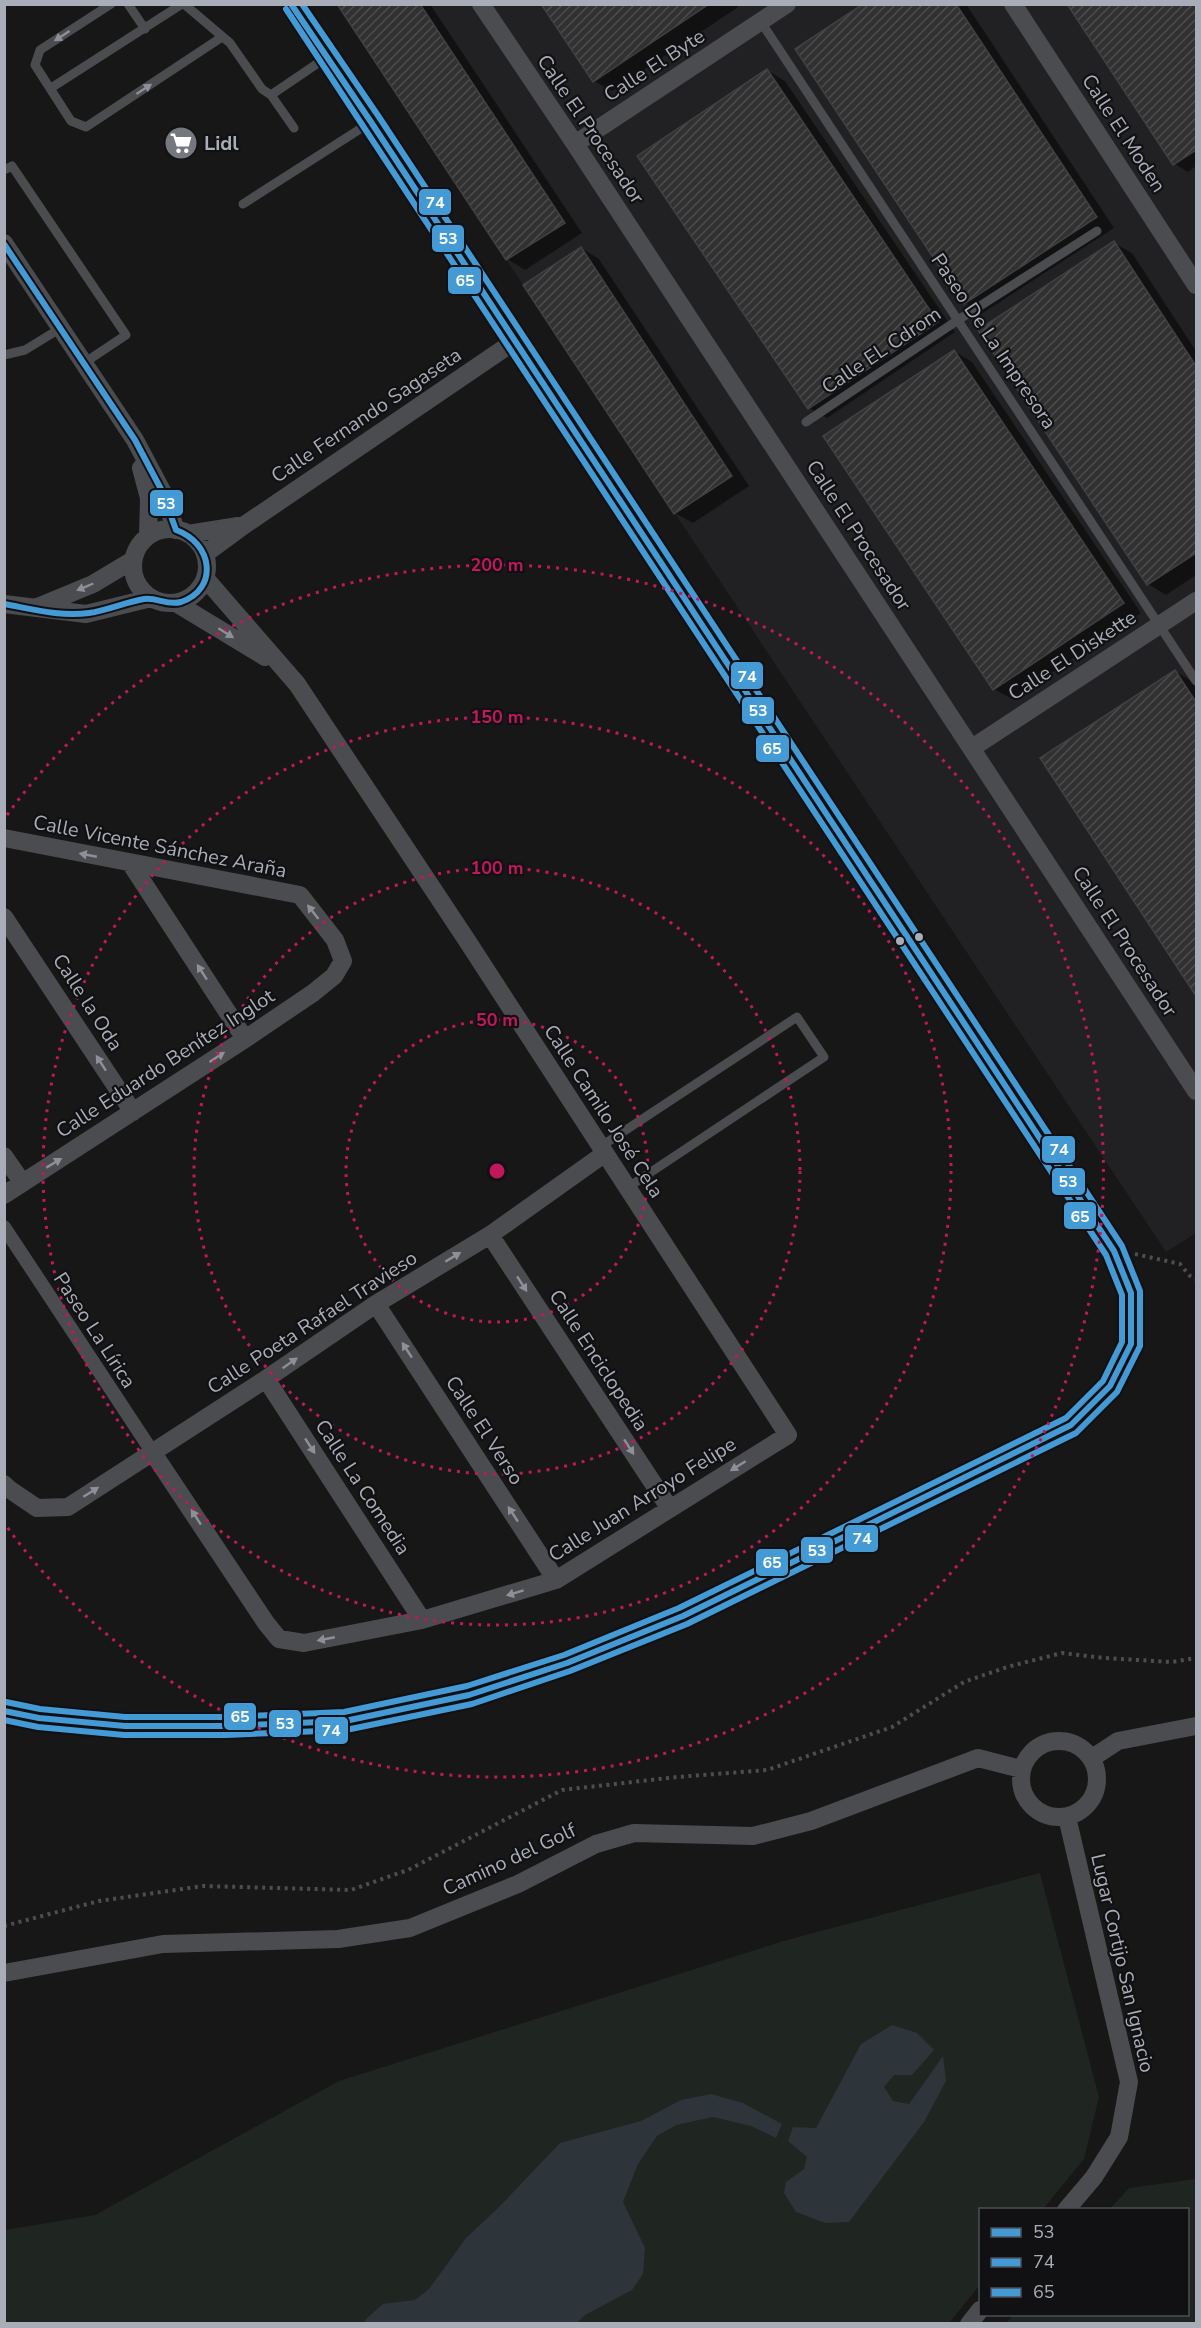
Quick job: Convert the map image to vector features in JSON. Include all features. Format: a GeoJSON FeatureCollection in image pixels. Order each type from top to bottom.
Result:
{"type":"FeatureCollection","features":[{"type":"Feature","properties":{"kind":"street","name":"Calle El Procesador"},"geometry":{"type":"LineString","coordinates":[[481,4],[1197,1091]]}},
{"type":"Feature","properties":{"kind":"street","name":"Calle El Byte"},"geometry":{"type":"LineString","coordinates":[[575,144],[787,4]]}},
{"type":"Feature","properties":{"kind":"street","name":"Calle El Moden"},"geometry":{"type":"LineString","coordinates":[[1013,4],[1197,285]]}},
{"type":"Feature","properties":{"kind":"street"},"geometry":{"type":"LineString","coordinates":[[4,1711],[39,1718],[125,1726],[226,1726],[345,1721],[470,1695],[567,1664],[683,1616],[1071,1425],[1110,1386],[1131,1344],[1131,1293],[1114,1251],[294,7]]}},
{"type":"Feature","properties":{"kind":"street"},"geometry":{"type":"LineString","coordinates":[[4,243],[135,440],[182,532],[201,546],[205,554],[207,566],[205,578],[194,594],[186,600],[164,603],[151,598],[142,591],[133,572],[133,560],[136,551],[148,536],[157,531],[182,532]]}},
{"type":"Feature","properties":{"kind":"street","name":"Calle Fernando Sagaseta"},"geometry":{"type":"LineString","coordinates":[[205,554],[243,525],[515,341]]}},
{"type":"Feature","properties":{"kind":"street"},"geometry":{"type":"LineString","coordinates":[[135,440],[148,498],[148,536]]}},
{"type":"Feature","properties":{"kind":"street","name":"Calle Fernando Sagaseta"},"geometry":{"type":"LineString","coordinates":[[182,532],[243,525]]}},
{"type":"Feature","properties":{"kind":"street"},"geometry":{"type":"LineString","coordinates":[[33,609],[93,584],[133,560]]}},
{"type":"Feature","properties":{"kind":"street","name":"Calle Camilo José Cela"},"geometry":{"type":"LineString","coordinates":[[205,578],[303,694],[466,939],[788,1435]]}},
{"type":"Feature","properties":{"kind":"street"},"geometry":{"type":"LineString","coordinates":[[4,604],[86,614],[151,598]]}},
{"type":"Feature","properties":{"kind":"street","name":"Calle El Diskette"},"geometry":{"type":"LineString","coordinates":[[972,748],[1197,601]]}},
{"type":"Feature","properties":{"kind":"street","name":"Calle Camilo José Cela"},"geometry":{"type":"LineString","coordinates":[[176,603],[279,666]]}},
{"type":"Feature","properties":{"kind":"street","name":"Calle Vicente Sánchez Araña"},"geometry":{"type":"LineString","coordinates":[[4,838],[300,895],[335,940],[343,961]]}},
{"type":"Feature","properties":{"kind":"street"},"geometry":{"type":"LineString","coordinates":[[131,864],[245,1039]]}},
{"type":"Feature","properties":{"kind":"street","name":"Calle la Oda"},"geometry":{"type":"LineString","coordinates":[[4,917],[133,1112]]}},
{"type":"Feature","properties":{"kind":"street","name":"Calle Eduardo Benítez Inglot"},"geometry":{"type":"LineString","coordinates":[[4,1195],[245,1039],[334,976],[343,961]]}},
{"type":"Feature","properties":{"kind":"street","name":"Calle Poeta Rafael Travieso"},"geometry":{"type":"LineString","coordinates":[[4,1484],[37,1508],[68,1507],[267,1379],[376,1304],[490,1235],[602,1151]]}},
{"type":"Feature","properties":{"kind":"street"},"geometry":{"type":"LineString","coordinates":[[4,1155],[22,1182]]}},
{"type":"Feature","properties":{"kind":"street","name":"Paseo La Lírica"},"geometry":{"type":"LineString","coordinates":[[4,1227],[153,1454]]}},
{"type":"Feature","properties":{"kind":"street","name":"Calle Enciclopedia"},"geometry":{"type":"LineString","coordinates":[[490,1235],[670,1509]]}},
{"type":"Feature","properties":{"kind":"street","name":"Calle El Verso"},"geometry":{"type":"LineString","coordinates":[[376,1304],[556,1580]]}},
{"type":"Feature","properties":{"kind":"street","name":"Calle La Comedia"},"geometry":{"type":"LineString","coordinates":[[267,1379],[422,1620]]}},
{"type":"Feature","properties":{"kind":"street","name":"Calle Juan Arroyo Felipe"},"geometry":{"type":"LineString","coordinates":[[153,1454],[266,1623],[279,1639],[304,1643],[422,1620],[556,1580],[788,1435]]}},
{"type":"Feature","properties":{"kind":"street"},"geometry":{"type":"LineString","coordinates":[[1092,1758],[1118,1741],[1197,1726]]}},
{"type":"Feature","properties":{"kind":"street"},"geometry":{"type":"LineString","coordinates":[[1060,1740],[1072,1742],[1092,1758],[1097,1772],[1097,1787],[1091,1801],[1081,1811],[1067,1817],[1051,1817],[1037,1810],[1026,1799],[1020,1785],[1022,1769],[1026,1757],[1035,1748],[1047,1742],[1060,1740]]}},
{"type":"Feature","properties":{"kind":"street","name":"Camino del Golf"},"geometry":{"type":"LineString","coordinates":[[4,1972],[163,1944],[338,1939],[410,1928],[518,1884],[596,1844],[634,1833],[753,1836],[811,1821],[978,1758],[1022,1769]]}},
{"type":"Feature","properties":{"kind":"street","name":"Lugar Cortijo San Ignacio"},"geometry":{"type":"LineString","coordinates":[[1067,1817],[1129,2082],[1119,2137],[1094,2177],[1068,2208]]}},
{"type":"Feature","properties":{"kind":"street"},"geometry":{"type":"LineString","coordinates":[[969,2324],[979,2312]]}},
{"type":"Feature","properties":{"kind":"lane"},"geometry":{"type":"LineString","coordinates":[[111,4],[40,50],[35,65],[71,122],[86,127],[222,37]]}},
{"type":"Feature","properties":{"kind":"lane"},"geometry":{"type":"LineString","coordinates":[[128,4],[145,29]]}},
{"type":"Feature","properties":{"kind":"lane"},"geometry":{"type":"LineString","coordinates":[[51,88],[183,4],[230,43],[262,89],[271,95],[294,128]]}},
{"type":"Feature","properties":{"kind":"lane","name":"Paseo De La Impresora"},"geometry":{"type":"LineString","coordinates":[[760,22],[1197,681]]}},
{"type":"Feature","properties":{"kind":"lane"},"geometry":{"type":"LineString","coordinates":[[271,95],[327,57]]}},
{"type":"Feature","properties":{"kind":"lane"},"geometry":{"type":"LineString","coordinates":[[243,204],[370,122]]}},
{"type":"Feature","properties":{"kind":"lane"},"geometry":{"type":"LineString","coordinates":[[4,170],[12,166],[126,335],[84,363]]}},
{"type":"Feature","properties":{"kind":"lane","name":"Calle EL Cdrom"},"geometry":{"type":"LineString","coordinates":[[806,422],[958,320],[1097,231]]}},
{"type":"Feature","properties":{"kind":"lane"},"geometry":{"type":"LineString","coordinates":[[4,355],[25,350],[61,328]]}},
{"type":"Feature","properties":{"kind":"lane"},"geometry":{"type":"LineString","coordinates":[[602,1151],[797,1017],[803,1025],[824,1057],[627,1188]]}},
{"type":"Feature","properties":{"kind":"path"},"geometry":{"type":"LineString","coordinates":[[1114,1251],[1180,1264],[1190,1276],[1197,1279]]}},
{"type":"Feature","properties":{"kind":"path"},"geometry":{"type":"LineString","coordinates":[[4,1926],[99,1901],[203,1886],[351,1890],[408,1870],[562,1790],[767,1770],[892,1727],[964,1682],[1007,1667],[1062,1653],[1172,1662],[1197,1658]]}},
{"type":"Feature","properties":{"kind":"shaded area"},"geometry":{"type":"Polygon","coordinates":[[[337,5],[1196,5],[1196,1233],[1166,1252],[337,5]]]}},
{"type":"Feature","properties":{"kind":"shaded area"},"geometry":{"type":"Polygon","coordinates":[[[1040,1873],[1099,2097],[1084,2159],[1044,2208],[979,2208],[979,2286],[949,2323],[5,2324],[5,2230],[95,2215],[339,2081],[787,1940],[1040,1873]]]}},
{"type":"Feature","properties":{"kind":"shaded area"},"geometry":{"type":"Polygon","coordinates":[[[892,2025],[917,2033],[934,2050],[912,2075],[894,2075],[884,2087],[893,2101],[909,2104],[943,2056],[946,2081],[924,2122],[849,2222],[825,2223],[796,2212],[784,2193],[786,2182],[804,2169],[807,2157],[788,2141],[793,2127],[816,2128],[861,2044],[892,2025]]]}},
{"type":"Feature","properties":{"kind":"shaded area"},"geometry":{"type":"Polygon","coordinates":[[[711,2094],[743,2103],[782,2124],[776,2138],[751,2126],[713,2117],[676,2125],[657,2136],[638,2164],[623,2202],[645,2248],[643,2274],[632,2290],[585,2315],[577,2323],[364,2323],[383,2304],[415,2300],[429,2289],[466,2238],[560,2143],[641,2121],[681,2100],[711,2094]]]}},
{"type":"Feature","properties":{"kind":"shaded area"},"geometry":{"type":"Polygon","coordinates":[[[1196,2179],[1196,2323],[1006,2323],[1012,2316],[1189,2316],[1189,2208],[1111,2208],[1129,2188],[1196,2179]]]}},
{"type":"Feature","properties":{"kind":"building"},"geometry":{"type":"Polygon","coordinates":[[[337,4],[420,4],[565,223],[506,260],[337,4]]]}},
{"type":"Feature","properties":{"kind":"building"},"geometry":{"type":"Polygon","coordinates":[[[541,4],[709,4],[593,82],[541,4]]]}},
{"type":"Feature","properties":{"kind":"building"},"geometry":{"type":"Polygon","coordinates":[[[863,4],[956,4],[1097,217],[964,304],[795,49],[863,4]]]}},
{"type":"Feature","properties":{"kind":"building"},"geometry":{"type":"Polygon","coordinates":[[[1067,4],[1196,4],[1196,150],[1173,165],[1067,4]]]}},
{"type":"Feature","properties":{"kind":"building"},"geometry":{"type":"Polygon","coordinates":[[[767,69],[938,322],[808,409],[637,156],[767,69]]]}},
{"type":"Feature","properties":{"kind":"building"},"geometry":{"type":"Polygon","coordinates":[[[1114,241],[1196,366],[1196,553],[1147,585],[978,330],[1114,241]]]}},
{"type":"Feature","properties":{"kind":"building"},"geometry":{"type":"Polygon","coordinates":[[[581,247],[732,476],[674,514],[523,285],[581,247]]]}},
{"type":"Feature","properties":{"kind":"building"},"geometry":{"type":"Polygon","coordinates":[[[954,350],[1124,603],[993,690],[823,436],[954,350]]]}},
{"type":"Feature","properties":{"kind":"building"},"geometry":{"type":"Polygon","coordinates":[[[1175,670],[1196,702],[1196,996],[1040,758],[1175,670]]]}},
{"type":"Feature","properties":{"kind":"transit line","name":"53"},"geometry":{"type":"LineString","coordinates":[[4,1711],[39,1718],[125,1726],[226,1726],[345,1721],[469,1695],[567,1663],[683,1616],[1071,1425],[1110,1386],[1131,1344],[1131,1293],[1114,1251],[291,4]]}},
{"type":"Feature","properties":{"kind":"transit line","name":"74"},"geometry":{"type":"LineString","coordinates":[[4,1720],[38,1727],[124,1735],[226,1735],[346,1730],[472,1704],[570,1671],[687,1624],[1076,1433],[1117,1392],[1140,1346],[1140,1291],[1122,1246],[379,117],[302,4]]}},
{"type":"Feature","properties":{"kind":"transit line","name":"65"},"geometry":{"type":"LineString","coordinates":[[6,1702],[40,1709],[125,1717],[226,1717],[344,1712],[467,1686],[564,1655],[679,1608],[1066,1418],[1103,1381],[1122,1342],[1122,1295],[1106,1255],[286,9]]}},
{"type":"Feature","properties":{"kind":"transit line","name":"53"},"geometry":{"type":"LineString","coordinates":[[4,244],[135,440],[162,491],[176,530],[188,536],[198,545],[207,566],[206,577],[201,587],[193,596],[176,603],[144,599],[96,612],[78,614],[46,612],[4,604]]}},
{"type":"Feature","properties":{"kind":"place","name":"Lidl"},"geometry":{"type":"Point","coordinates":[181,143]}}]}
